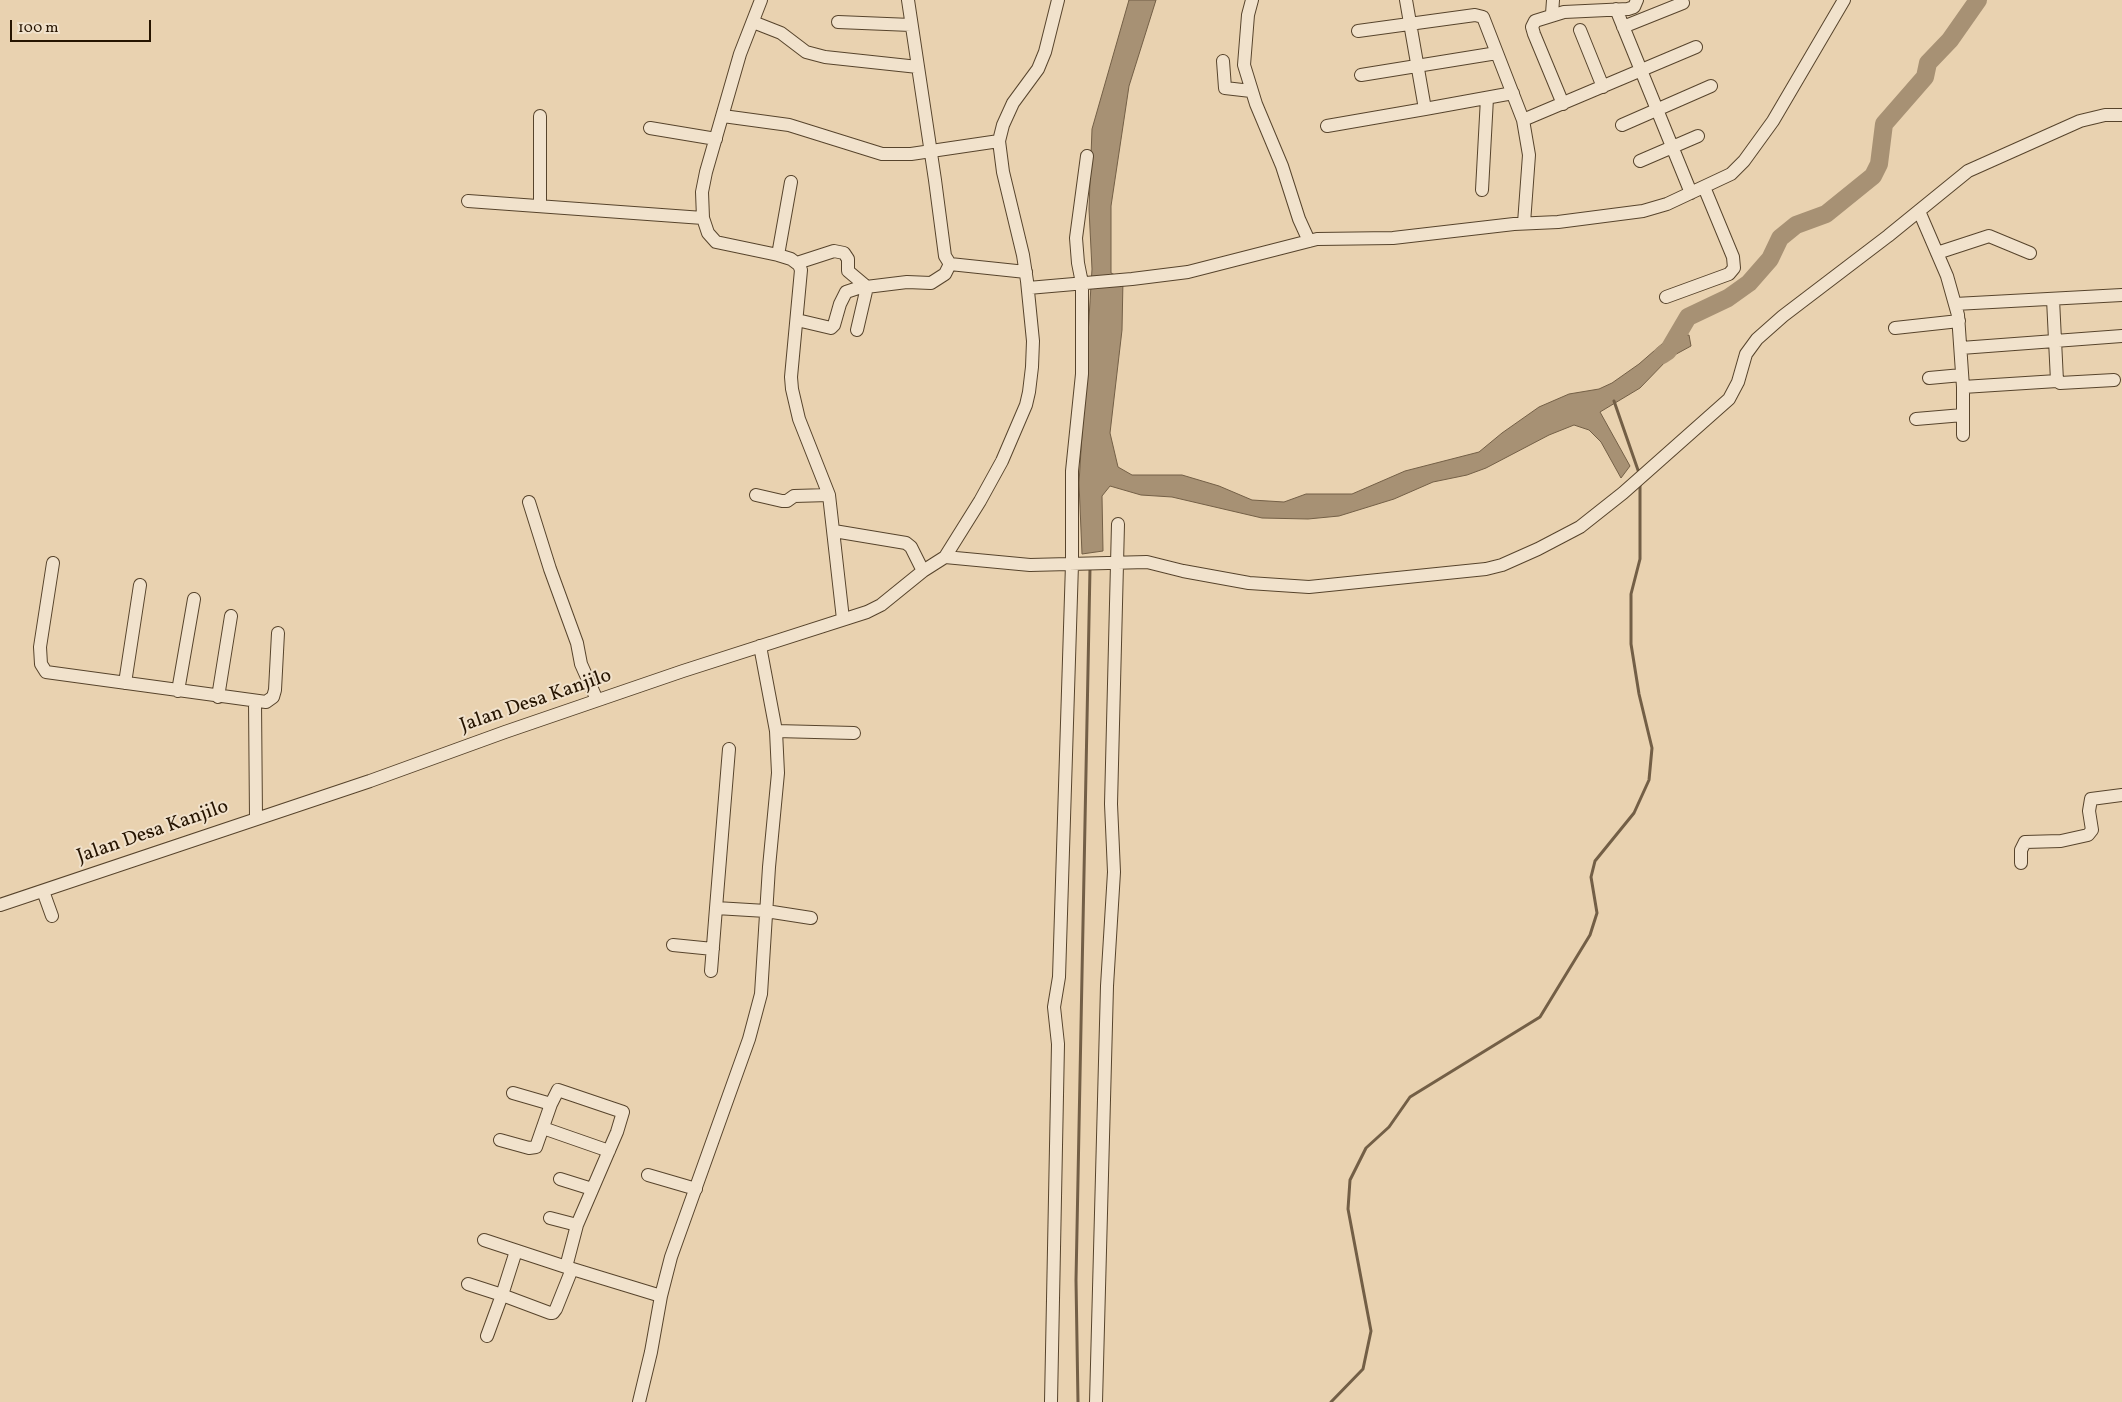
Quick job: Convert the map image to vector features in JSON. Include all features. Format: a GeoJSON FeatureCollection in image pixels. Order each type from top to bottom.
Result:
{"type":"FeatureCollection","features":[{"type":"Feature","properties":{"kind":"street"},"geometry":{"type":"LineString","coordinates":[[761,0],[740,54],[703,182],[703,218],[708,234],[716,242],[778,255],[797,263],[801,270],[798,320],[793,350],[792,389],[799,419],[829,495],[843,619]]}},
{"type":"Feature","properties":{"kind":"street"},"geometry":{"type":"LineString","coordinates":[[908,0],[945,256],[950,264]]}},
{"type":"Feature","properties":{"kind":"street"},"geometry":{"type":"LineString","coordinates":[[1058,0],[1045,52],[1038,69],[1013,103],[1003,125],[999,140],[1003,172],[1028,288],[1033,341],[1032,367],[1026,405],[1002,461],[980,501],[945,557],[1030,565],[1147,562],[1248,583],[1309,587],[1486,569],[1502,565],[1580,527],[1623,493],[1729,399],[1738,382],[1746,354],[1757,339],[1783,316],[1959,178],[1976,167],[2080,121],[2105,115],[2122,115]]}},
{"type":"Feature","properties":{"kind":"street"},"geometry":{"type":"LineString","coordinates":[[1252,0],[1248,15],[1244,66],[1251,91],[1282,166],[1299,219],[1309,241]]}},
{"type":"Feature","properties":{"kind":"street"},"geometry":{"type":"LineString","coordinates":[[1406,0],[1425,109]]}},
{"type":"Feature","properties":{"kind":"street"},"geometry":{"type":"LineString","coordinates":[[1552,14],[1553,0]]}},
{"type":"Feature","properties":{"kind":"street"},"geometry":{"type":"LineString","coordinates":[[1028,288],[1188,272],[1309,241],[1410,236],[1524,223],[1558,222],[1643,211],[1691,193],[1731,174],[1754,150],[1844,0]]}},
{"type":"Feature","properties":{"kind":"street"},"geometry":{"type":"LineString","coordinates":[[1563,104],[1532,28],[1538,19],[1564,12],[1616,9],[1635,3]]}},
{"type":"Feature","properties":{"kind":"street"},"geometry":{"type":"LineString","coordinates":[[1623,27],[1684,3]]}},
{"type":"Feature","properties":{"kind":"street"},"geometry":{"type":"LineString","coordinates":[[1616,9],[1691,193]]}},
{"type":"Feature","properties":{"kind":"street"},"geometry":{"type":"LineString","coordinates":[[1358,31],[1410,22],[1482,15],[1523,120],[1529,156],[1524,223]]}},
{"type":"Feature","properties":{"kind":"street"},"geometry":{"type":"LineString","coordinates":[[753,22],[781,33],[806,52],[825,57],[918,67]]}},
{"type":"Feature","properties":{"kind":"street"},"geometry":{"type":"LineString","coordinates":[[838,22],[911,24]]}},
{"type":"Feature","properties":{"kind":"street"},"geometry":{"type":"LineString","coordinates":[[1580,30],[1603,87]]}},
{"type":"Feature","properties":{"kind":"street"},"geometry":{"type":"LineString","coordinates":[[1523,120],[1696,48]]}},
{"type":"Feature","properties":{"kind":"street"},"geometry":{"type":"LineString","coordinates":[[1361,75],[1496,53]]}},
{"type":"Feature","properties":{"kind":"street"},"geometry":{"type":"LineString","coordinates":[[1223,61],[1225,88],[1251,91]]}},
{"type":"Feature","properties":{"kind":"street"},"geometry":{"type":"LineString","coordinates":[[1622,125],[1711,86]]}},
{"type":"Feature","properties":{"kind":"street"},"geometry":{"type":"LineString","coordinates":[[1327,126],[1513,93]]}},
{"type":"Feature","properties":{"kind":"street"},"geometry":{"type":"LineString","coordinates":[[1482,190],[1487,98]]}},
{"type":"Feature","properties":{"kind":"street"},"geometry":{"type":"LineString","coordinates":[[540,116],[540,206]]}},
{"type":"Feature","properties":{"kind":"street"},"geometry":{"type":"LineString","coordinates":[[723,116],[789,125],[882,154],[931,152],[999,140]]}},
{"type":"Feature","properties":{"kind":"street"},"geometry":{"type":"LineString","coordinates":[[650,128],[716,139]]}},
{"type":"Feature","properties":{"kind":"street"},"geometry":{"type":"LineString","coordinates":[[1640,161],[1698,136]]}},
{"type":"Feature","properties":{"kind":"street"},"geometry":{"type":"LineString","coordinates":[[1051,1402],[1058,1044],[1054,1007],[1059,976],[1075,564],[1072,471],[1081,392],[1085,283],[1078,263],[1076,238],[1087,156]]}},
{"type":"Feature","properties":{"kind":"street"},"geometry":{"type":"LineString","coordinates":[[778,255],[791,182]]}},
{"type":"Feature","properties":{"kind":"street"},"geometry":{"type":"LineString","coordinates":[[1666,296],[1729,274],[1734,268],[1732,257],[1704,187]]}},
{"type":"Feature","properties":{"kind":"street"},"geometry":{"type":"LineString","coordinates":[[468,201],[703,218]]}},
{"type":"Feature","properties":{"kind":"street"},"geometry":{"type":"LineString","coordinates":[[1919,211],[1956,304],[1961,348],[1963,435]]}},
{"type":"Feature","properties":{"kind":"street"},"geometry":{"type":"LineString","coordinates":[[1937,253],[1989,236],[2030,254]]}},
{"type":"Feature","properties":{"kind":"street"},"geometry":{"type":"LineString","coordinates":[[797,263],[834,251],[844,253],[848,259],[848,271],[867,287]]}},
{"type":"Feature","properties":{"kind":"street"},"geometry":{"type":"LineString","coordinates":[[950,264],[1026,272]]}},
{"type":"Feature","properties":{"kind":"street"},"geometry":{"type":"LineString","coordinates":[[798,320],[831,328],[834,326],[844,294],[848,291],[907,282],[931,283],[945,274],[950,264]]}},
{"type":"Feature","properties":{"kind":"street"},"geometry":{"type":"LineString","coordinates":[[857,330],[867,287]]}},
{"type":"Feature","properties":{"kind":"street"},"geometry":{"type":"LineString","coordinates":[[1956,304],[2122,295]]}},
{"type":"Feature","properties":{"kind":"street"},"geometry":{"type":"LineString","coordinates":[[2053,299],[2057,381]]}},
{"type":"Feature","properties":{"kind":"street"},"geometry":{"type":"LineString","coordinates":[[1895,328],[1958,321]]}},
{"type":"Feature","properties":{"kind":"street"},"geometry":{"type":"LineString","coordinates":[[1961,348],[2122,336]]}},
{"type":"Feature","properties":{"kind":"street"},"geometry":{"type":"LineString","coordinates":[[1929,378],[1962,381],[2057,381],[2060,383],[2114,380]]}},
{"type":"Feature","properties":{"kind":"street"},"geometry":{"type":"LineString","coordinates":[[1916,419],[1963,416]]}},
{"type":"Feature","properties":{"kind":"street"},"geometry":{"type":"LineString","coordinates":[[756,495],[782,502],[794,496],[829,495]]}},
{"type":"Feature","properties":{"kind":"street"},"geometry":{"type":"LineString","coordinates":[[528,502],[577,643],[581,664],[597,700]]}},
{"type":"Feature","properties":{"kind":"street"},"geometry":{"type":"LineString","coordinates":[[1096,1402],[1107,986],[1114,872],[1111,804],[1115,562],[1118,524]]}},
{"type":"Feature","properties":{"kind":"street"},"geometry":{"type":"LineString","coordinates":[[834,531],[906,543],[911,547],[923,570]]}},
{"type":"Feature","properties":{"kind":"street","name":"Jalan Desa Kanjilo"},"geometry":{"type":"LineString","coordinates":[[0,905],[370,781],[597,700],[867,612],[881,605],[923,570],[945,557]]}},
{"type":"Feature","properties":{"kind":"street"},"geometry":{"type":"LineString","coordinates":[[53,563],[40,647],[41,664],[46,672],[266,702],[273,697],[278,632]]}},
{"type":"Feature","properties":{"kind":"street"},"geometry":{"type":"LineString","coordinates":[[126,683],[140,584]]}},
{"type":"Feature","properties":{"kind":"street"},"geometry":{"type":"LineString","coordinates":[[178,691],[194,599]]}},
{"type":"Feature","properties":{"kind":"street"},"geometry":{"type":"LineString","coordinates":[[218,696],[231,616]]}},
{"type":"Feature","properties":{"kind":"street"},"geometry":{"type":"LineString","coordinates":[[639,1402],[671,1257],[756,1015],[763,980],[766,911],[778,773],[776,731],[760,646]]}},
{"type":"Feature","properties":{"kind":"street"},"geometry":{"type":"LineString","coordinates":[[255,702],[256,818]]}},
{"type":"Feature","properties":{"kind":"street"},"geometry":{"type":"LineString","coordinates":[[776,731],[854,733]]}},
{"type":"Feature","properties":{"kind":"street"},"geometry":{"type":"LineString","coordinates":[[711,971],[729,750]]}},
{"type":"Feature","properties":{"kind":"street"},"geometry":{"type":"LineString","coordinates":[[2021,863],[2021,850],[2025,842],[2061,841],[2088,835],[2092,830],[2089,811],[2091,799],[2122,795]]}},
{"type":"Feature","properties":{"kind":"street"},"geometry":{"type":"LineString","coordinates":[[43,891],[52,916]]}},
{"type":"Feature","properties":{"kind":"street"},"geometry":{"type":"LineString","coordinates":[[716,908],[766,911],[811,918]]}},
{"type":"Feature","properties":{"kind":"street"},"geometry":{"type":"LineString","coordinates":[[673,945],[713,949]]}},
{"type":"Feature","properties":{"kind":"street"},"geometry":{"type":"LineString","coordinates":[[468,1284],[553,1313],[556,1310],[569,1268],[577,1225],[623,1115],[621,1111],[560,1090],[556,1092],[535,1148],[500,1140]]}},
{"type":"Feature","properties":{"kind":"street"},"geometry":{"type":"LineString","coordinates":[[513,1093],[551,1104]]}},
{"type":"Feature","properties":{"kind":"street"},"geometry":{"type":"LineString","coordinates":[[543,1128],[609,1151]]}},
{"type":"Feature","properties":{"kind":"street"},"geometry":{"type":"LineString","coordinates":[[648,1175],[696,1189]]}},
{"type":"Feature","properties":{"kind":"street"},"geometry":{"type":"LineString","coordinates":[[560,1179],[592,1189]]}},
{"type":"Feature","properties":{"kind":"street"},"geometry":{"type":"LineString","coordinates":[[550,1218],[577,1225]]}},
{"type":"Feature","properties":{"kind":"street"},"geometry":{"type":"LineString","coordinates":[[484,1240],[661,1296]]}},
{"type":"Feature","properties":{"kind":"street"},"geometry":{"type":"LineString","coordinates":[[487,1336],[516,1251]]}},
{"type":"Feature","properties":{"kind":"shaded area"},"geometry":{"type":"Polygon","coordinates":[[[1129,0],[1156,0],[1129,86],[1111,206],[1111,273],[1123,279],[1122,330],[1110,433],[1118,467],[1132,475],[1182,475],[1219,486],[1252,500],[1284,502],[1306,494],[1352,494],[1405,471],[1479,452],[1539,407],[1569,394],[1599,389],[1612,383],[1639,364],[1670,337],[1689,335],[1691,346],[1669,358],[1640,388],[1600,412],[1630,466],[1621,478],[1601,442],[1589,430],[1574,425],[1549,435],[1486,468],[1467,475],[1433,482],[1394,499],[1339,516],[1308,519],[1262,518],[1172,497],[1141,495],[1110,486],[1102,496],[1103,551],[1082,554],[1079,483],[1092,269],[1089,209],[1092,129],[1129,0]]]}},
{"type":"Feature","properties":{"kind":"waterway"},"geometry":{"type":"LineString","coordinates":[[1662,355],[1668,351],[1688,317],[1728,298],[1749,283],[1770,259],[1780,238],[1796,225],[1826,214],[1873,176],[1879,164],[1884,124],[1925,77],[1928,63],[1950,40],[1978,0]]}},
{"type":"Feature","properties":{"kind":"waterway"},"geometry":{"type":"LineString","coordinates":[[1614,401],[1639,473]]}},
{"type":"Feature","properties":{"kind":"waterway"},"geometry":{"type":"LineString","coordinates":[[1331,1402],[1363,1369],[1371,1331],[1348,1209],[1350,1180],[1366,1148],[1389,1127],[1410,1097],[1540,1017],[1590,935],[1597,913],[1591,877],[1595,861],[1634,813],[1649,780],[1652,748],[1639,694],[1631,644],[1631,594],[1640,559],[1640,484]]}},
{"type":"Feature","properties":{"kind":"waterway"},"geometry":{"type":"LineString","coordinates":[[1078,1402],[1076,1280],[1090,568]]}}]}
